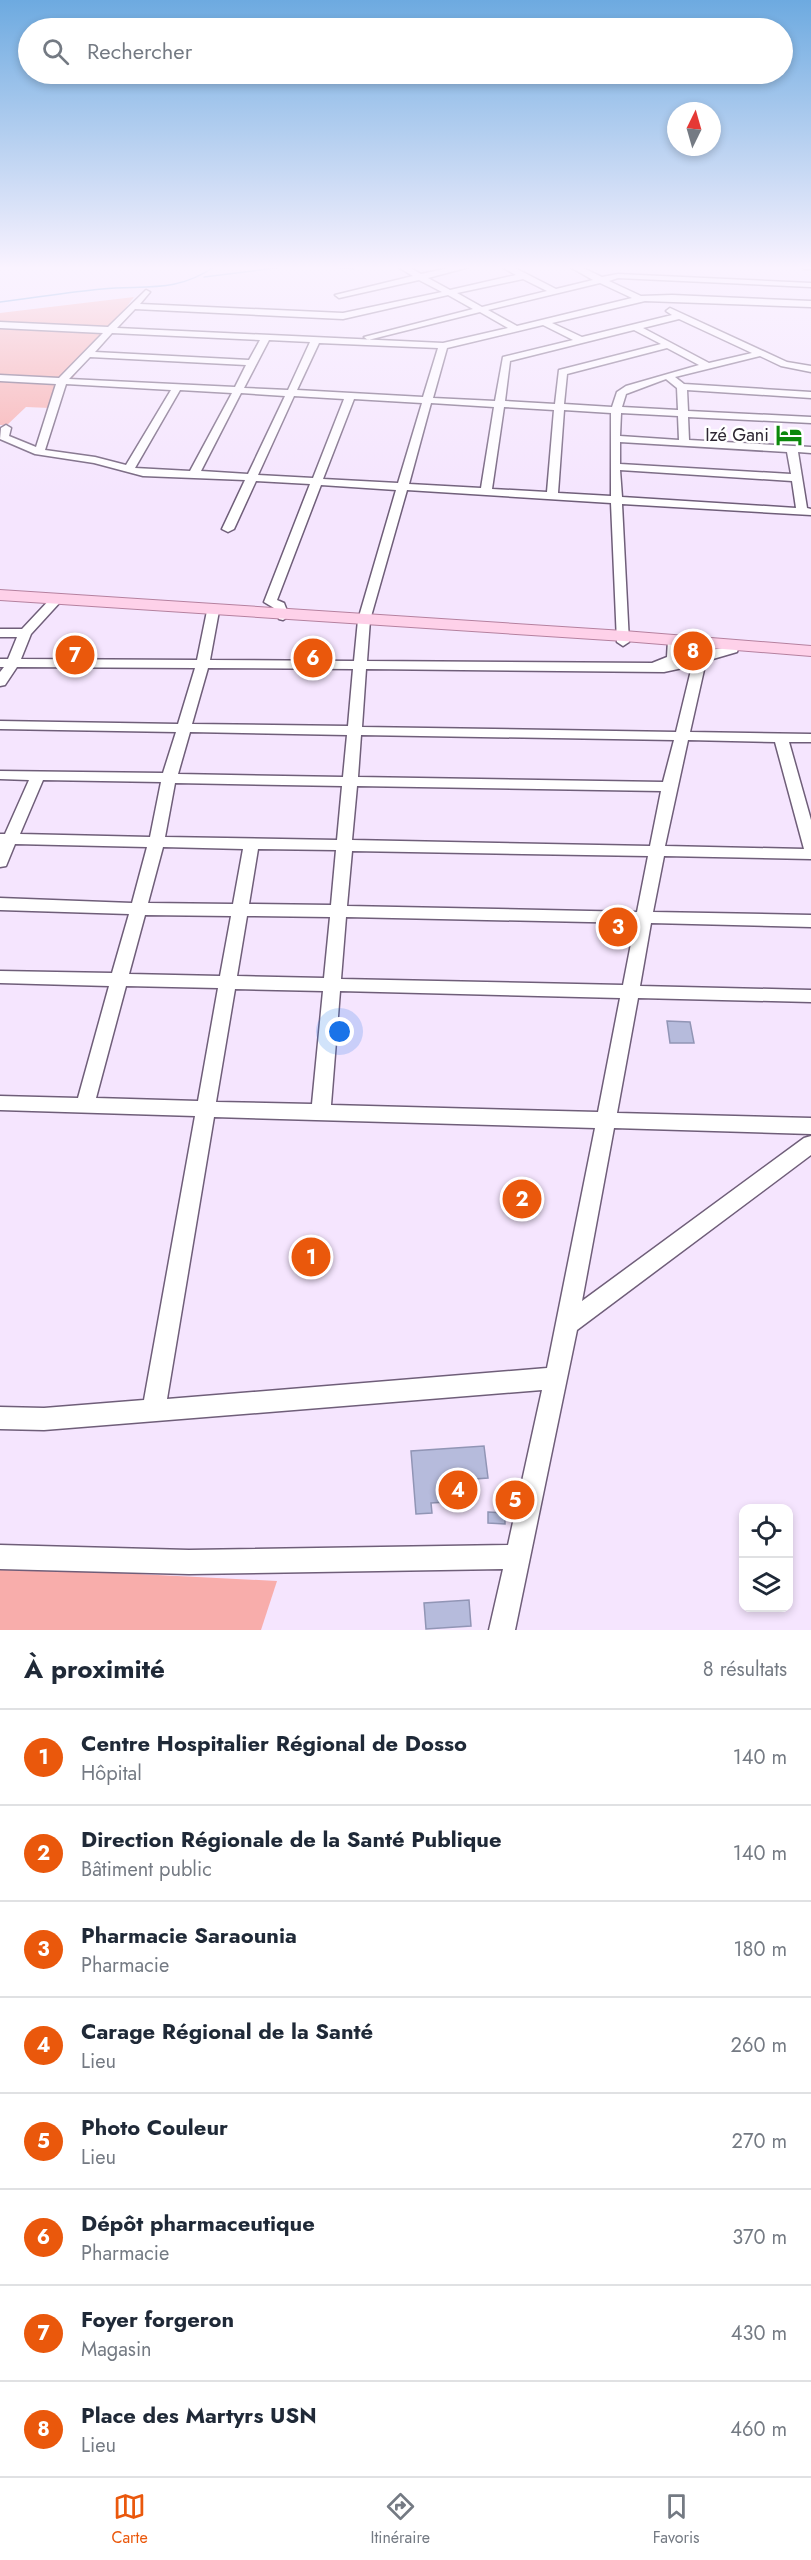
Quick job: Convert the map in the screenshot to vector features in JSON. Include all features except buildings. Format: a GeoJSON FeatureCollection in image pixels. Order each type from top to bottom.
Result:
{"type":"FeatureCollection","features":[{"type":"Feature","properties":{"kind":"main road"},"geometry":{"type":"LineString","coordinates":[[0,595],[620,638],[678,662],[702,650],[738,648],[811,651]]}},
{"type":"Feature","properties":{"kind":"street"},"geometry":{"type":"LineString","coordinates":[[39,452],[62,381],[98,343]]}},
{"type":"Feature","properties":{"kind":"street"},"geometry":{"type":"LineString","coordinates":[[194,474],[263,343]]}},
{"type":"Feature","properties":{"kind":"street"},"geometry":{"type":"LineString","coordinates":[[228,529],[314,343]]}},
{"type":"Feature","properties":{"kind":"street"},"geometry":{"type":"LineString","coordinates":[[389,343],[443,346],[455,343]]}},
{"type":"Feature","properties":{"kind":"street"},"geometry":{"type":"LineString","coordinates":[[486,492],[498,404],[507,359],[573,343]]}},
{"type":"Feature","properties":{"kind":"street"},"geometry":{"type":"LineString","coordinates":[[665,343],[709,366]]}},
{"type":"Feature","properties":{"kind":"street"},"geometry":{"type":"LineString","coordinates":[[740,343],[784,364],[811,369]]}},
{"type":"Feature","properties":{"kind":"street"},"geometry":{"type":"LineString","coordinates":[[552,495],[562,372],[669,345]]}},
{"type":"Feature","properties":{"kind":"street"},"geometry":{"type":"LineString","coordinates":[[321,1112],[364,620],[443,346]]}},
{"type":"Feature","properties":{"kind":"street"},"geometry":{"type":"LineString","coordinates":[[620,638],[615,411],[621,393],[628,388],[668,376],[762,353]]}},
{"type":"Feature","properties":{"kind":"street"},"geometry":{"type":"LineString","coordinates":[[88,354],[253,363]]}},
{"type":"Feature","properties":{"kind":"street"},"geometry":{"type":"LineString","coordinates":[[668,376],[682,387],[811,395]]}},
{"type":"Feature","properties":{"kind":"street"},"geometry":{"type":"LineString","coordinates":[[0,378],[811,420]]}},
{"type":"Feature","properties":{"kind":"street"},"geometry":{"type":"LineString","coordinates":[[682,387],[684,443]]}},
{"type":"Feature","properties":{"kind":"street"},"geometry":{"type":"LineString","coordinates":[[129,469],[177,388]]}},
{"type":"Feature","properties":{"kind":"street"},"geometry":{"type":"LineString","coordinates":[[283,616],[280,606],[270,602],[350,396]]}},
{"type":"Feature","properties":{"kind":"street"},"geometry":{"type":"LineString","coordinates":[[2,430],[4,437],[39,452],[95,460],[143,473],[194,474],[806,511],[796,478],[792,449]]}},
{"type":"Feature","properties":{"kind":"street"},"geometry":{"type":"LineString","coordinates":[[615,439],[811,450]]}},
{"type":"Feature","properties":{"kind":"street"},"geometry":{"type":"LineString","coordinates":[[615,467],[796,478]]}},
{"type":"Feature","properties":{"kind":"street"},"geometry":{"type":"LineString","coordinates":[[0,682],[6,663],[25,633],[57,599]]}},
{"type":"Feature","properties":{"kind":"street"},"geometry":{"type":"LineString","coordinates":[[85,1106],[156,843],[169,778],[203,663],[213,611]]}},
{"type":"Feature","properties":{"kind":"street"},"geometry":{"type":"LineString","coordinates":[[0,633],[25,633]]}},
{"type":"Feature","properties":{"kind":"street"},"geometry":{"type":"LineString","coordinates":[[6,663],[653,667],[678,662],[702,650]]}},
{"type":"Feature","properties":{"kind":"street"},"geometry":{"type":"LineString","coordinates":[[502,1630],[557,1376],[669,787],[683,735],[678,662]]}},
{"type":"Feature","properties":{"kind":"street"},"geometry":{"type":"LineString","coordinates":[[0,724],[811,738]]}},
{"type":"Feature","properties":{"kind":"street"},"geometry":{"type":"LineString","coordinates":[[781,738],[804,793],[811,847]]}},
{"type":"Feature","properties":{"kind":"street"},"geometry":{"type":"LineString","coordinates":[[0,775],[669,787]]}},
{"type":"Feature","properties":{"kind":"street"},"geometry":{"type":"LineString","coordinates":[[0,862],[5,839],[38,775]]}},
{"type":"Feature","properties":{"kind":"street"},"geometry":{"type":"LineString","coordinates":[[5,839],[811,854]]}},
{"type":"Feature","properties":{"kind":"street"},"geometry":{"type":"LineString","coordinates":[[154,1410],[251,844]]}},
{"type":"Feature","properties":{"kind":"street"},"geometry":{"type":"LineString","coordinates":[[0,904],[138,909],[240,909],[811,921]]}},
{"type":"Feature","properties":{"kind":"street"},"geometry":{"type":"LineString","coordinates":[[0,977],[811,996]]}},
{"type":"Feature","properties":{"kind":"street"},"geometry":{"type":"LineString","coordinates":[[0,1103],[811,1126]]}},
{"type":"Feature","properties":{"kind":"street"},"geometry":{"type":"LineString","coordinates":[[567,1325],[811,1144]]}},
{"type":"Feature","properties":{"kind":"street"},"geometry":{"type":"LineString","coordinates":[[0,1418],[44,1419],[536,1381],[557,1376]]}},
{"type":"Feature","properties":{"kind":"street"},"geometry":{"type":"LineString","coordinates":[[0,1557],[189,1562],[517,1557]]}},
{"type":"Feature","properties":{"kind":"shaded area"},"geometry":{"type":"Polygon","coordinates":[[[0,343],[99,343],[50,408],[26,407],[7,425],[0,425],[0,343]]]}},
{"type":"Feature","properties":{"kind":"shaded area"},"geometry":{"type":"Polygon","coordinates":[[[0,1567],[277,1581],[261,1630],[0,1630],[0,1567]]]}},
{"type":"Feature","properties":{"kind":"place","name":"Izé Gani"},"geometry":{"type":"Point","coordinates":[789,435]}},
{"type":"Feature","properties":{"kind":"place","name":"Place des Martyrs USN"},"geometry":{"type":"Point","coordinates":[693,651]}},
{"type":"Feature","properties":{"kind":"place","name":"Foyer forgeron"},"geometry":{"type":"Point","coordinates":[75,655]}},
{"type":"Feature","properties":{"kind":"place","name":"Dépôt pharmaceutique"},"geometry":{"type":"Point","coordinates":[313,658]}},
{"type":"Feature","properties":{"kind":"place","name":"Pharmacie Saraounia"},"geometry":{"type":"Point","coordinates":[618,927]}},
{"type":"Feature","properties":{"kind":"place","name":"Direction Régionale de la Santé Publique"},"geometry":{"type":"Point","coordinates":[522,1199]}},
{"type":"Feature","properties":{"kind":"place","name":"Centre Hospitalier Régional de Dosso"},"geometry":{"type":"Point","coordinates":[311,1257]}},
{"type":"Feature","properties":{"kind":"place","name":"Carage Régional de la Santé"},"geometry":{"type":"Point","coordinates":[458,1490]}},
{"type":"Feature","properties":{"kind":"place","name":"Photo Couleur"},"geometry":{"type":"Point","coordinates":[515,1500]}}]}
